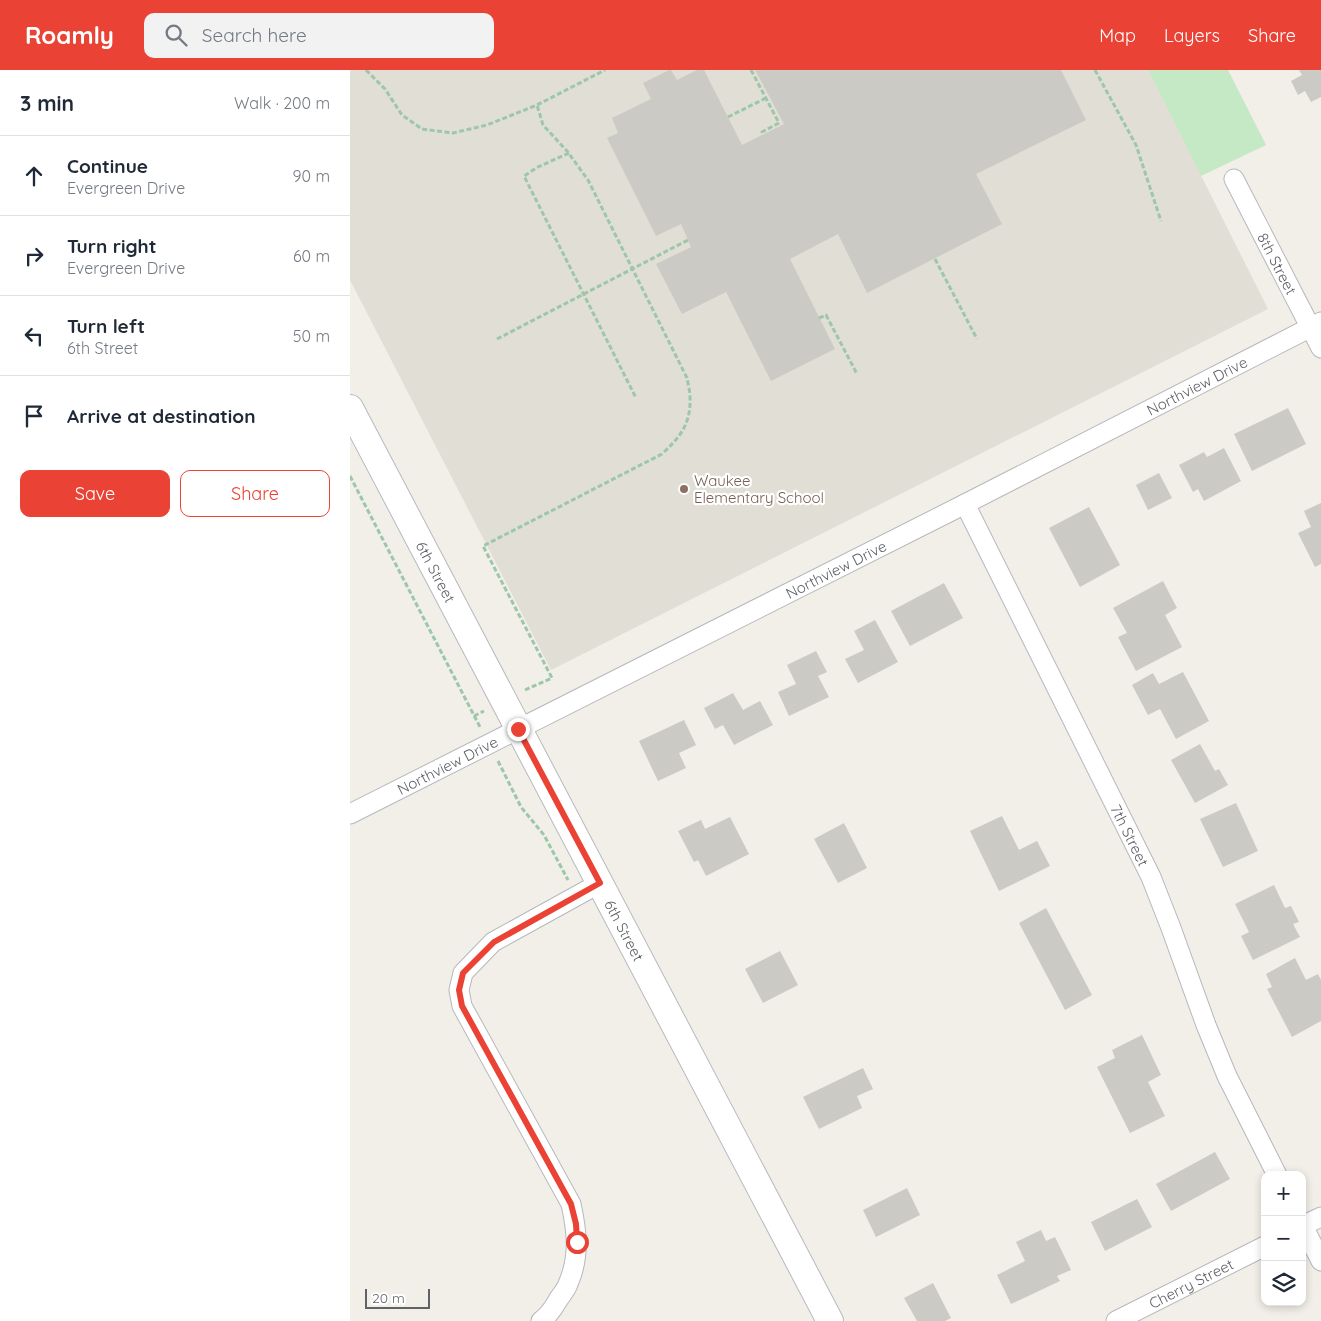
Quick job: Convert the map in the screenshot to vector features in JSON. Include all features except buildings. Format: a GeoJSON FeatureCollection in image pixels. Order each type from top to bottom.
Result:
{"type":"FeatureCollection","features":[{"type":"Feature","properties":{"kind":"main road","name":"6th Street"},"geometry":{"type":"LineString","coordinates":[[351,412],[830,1321]]}},
{"type":"Feature","properties":{"kind":"street","name":"8th Street"},"geometry":{"type":"LineString","coordinates":[[1234,179],[1316,325],[1321,348]]}},
{"type":"Feature","properties":{"kind":"street","name":"Northview Drive"},"geometry":{"type":"LineString","coordinates":[[350,814],[1316,325]]}},
{"type":"Feature","properties":{"kind":"street","name":"7th Street"},"geometry":{"type":"LineString","coordinates":[[965,504],[1151,877],[1227,1076],[1275,1171]]}},
{"type":"Feature","properties":{"kind":"street"},"geometry":{"type":"LineString","coordinates":[[541,1321],[548,1316],[568,1285],[572,1272],[577,1242],[571,1204],[462,1006],[459,990],[463,973],[494,942],[600,883]]}},
{"type":"Feature","properties":{"kind":"street"},"geometry":{"type":"LineString","coordinates":[[1306,1224],[1321,1217]]}},
{"type":"Feature","properties":{"kind":"street"},"geometry":{"type":"LineString","coordinates":[[1306,1232],[1321,1261]]}},
{"type":"Feature","properties":{"kind":"street","name":"Cherry Street"},"geometry":{"type":"LineString","coordinates":[[1116,1321],[1261,1248]]}},
{"type":"Feature","properties":{"kind":"path"},"geometry":{"type":"LineString","coordinates":[[366,70],[385,89],[402,115],[422,129],[453,133],[487,125],[537,105],[605,70]]}},
{"type":"Feature","properties":{"kind":"path"},"geometry":{"type":"LineString","coordinates":[[751,70],[779,124],[762,132],[763,135]]}},
{"type":"Feature","properties":{"kind":"path"},"geometry":{"type":"LineString","coordinates":[[1095,70],[1136,145],[1161,221]]}},
{"type":"Feature","properties":{"kind":"path"},"geometry":{"type":"LineString","coordinates":[[728,117],[766,98]]}},
{"type":"Feature","properties":{"kind":"path"},"geometry":{"type":"LineString","coordinates":[[530,687],[552,678],[483,546],[662,454],[676,440],[688,422],[690,398],[688,378],[588,180],[569,153],[543,125],[537,105]]}},
{"type":"Feature","properties":{"kind":"path"},"geometry":{"type":"LineString","coordinates":[[569,153],[538,167],[524,176],[636,398]]}},
{"type":"Feature","properties":{"kind":"path"},"geometry":{"type":"LineString","coordinates":[[497,339],[688,240]]}},
{"type":"Feature","properties":{"kind":"path"},"geometry":{"type":"LineString","coordinates":[[935,259],[977,339]]}},
{"type":"Feature","properties":{"kind":"path"},"geometry":{"type":"LineString","coordinates":[[819,318],[826,315],[856,374]]}},
{"type":"Feature","properties":{"kind":"path"},"geometry":{"type":"LineString","coordinates":[[350,476],[479,725]]}},
{"type":"Feature","properties":{"kind":"path"},"geometry":{"type":"LineString","coordinates":[[474,716],[485,711]]}},
{"type":"Feature","properties":{"kind":"path"},"geometry":{"type":"LineString","coordinates":[[496,758],[522,807],[544,835],[576,896]]}},
{"type":"Feature","properties":{"kind":"shaded area","name":"Waukee Elementary School"},"geometry":{"type":"Polygon","coordinates":[[[350,70],[1148,70],[1268,309],[551,670],[350,280],[350,70]]]}},
{"type":"Feature","properties":{"kind":"green space"},"geometry":{"type":"Polygon","coordinates":[[[1148,70],[1228,70],[1266,145],[1201,176],[1148,70]]]}},
{"type":"Feature","properties":{"kind":"place","name":"Waukee Elementary School"},"geometry":{"type":"Point","coordinates":[684,489]}},
{"type":"Feature","properties":{"kind":"route"},"geometry":{"type":"LineString","coordinates":[[518,729],[600,883],[494,942],[463,973],[459,990],[462,1006],[571,1204],[576,1224],[577,1242]]}}]}
